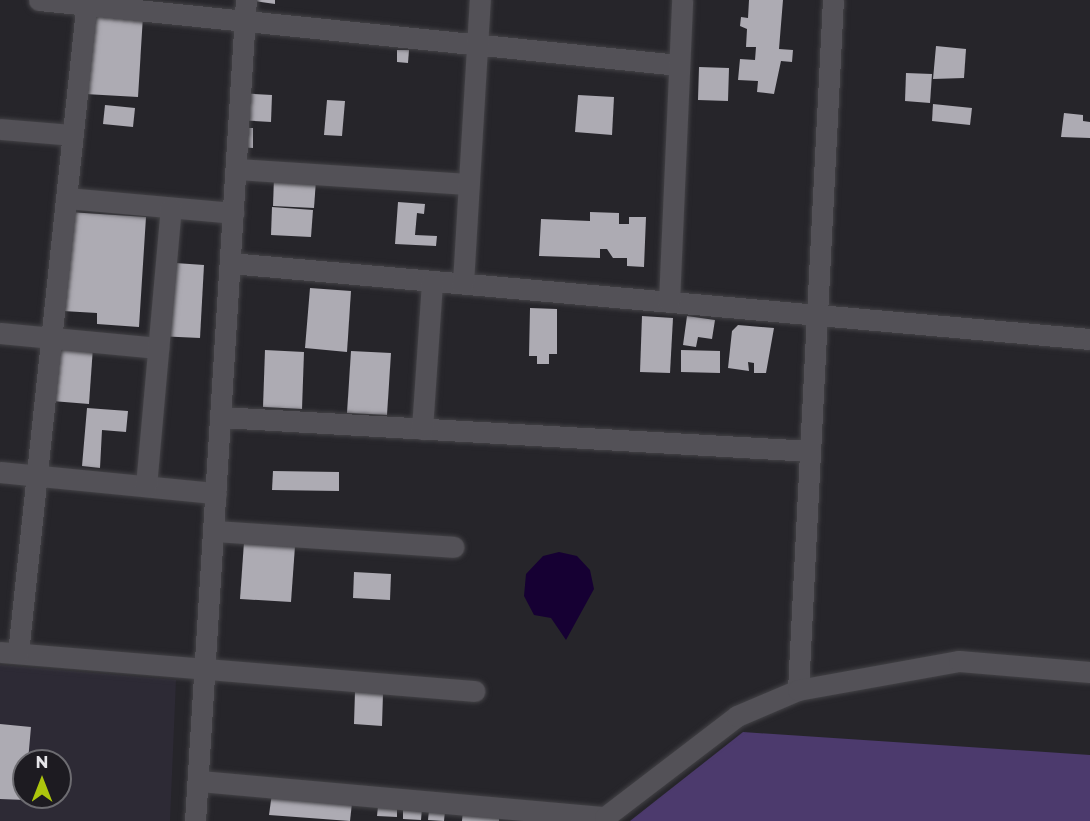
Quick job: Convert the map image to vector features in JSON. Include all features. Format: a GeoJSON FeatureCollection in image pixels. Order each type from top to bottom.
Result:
{"type":"FeatureCollection","features":[{"type":"Feature","properties":{"kind":"street"},"geometry":{"type":"LineString","coordinates":[[39,0],[245,10],[477,44],[679,65]]}},
{"type":"Feature","properties":{"kind":"street"},"geometry":{"type":"LineString","coordinates":[[463,284],[480,0]]}},
{"type":"Feature","properties":{"kind":"street"},"geometry":{"type":"LineString","coordinates":[[669,302],[682,0]]}},
{"type":"Feature","properties":{"kind":"street"},"geometry":{"type":"LineString","coordinates":[[798,690],[833,0]]}},
{"type":"Feature","properties":{"kind":"street"},"geometry":{"type":"LineString","coordinates":[[87,2],[37,475],[9,652],[474,691]]}},
{"type":"Feature","properties":{"kind":"street"},"geometry":{"type":"LineString","coordinates":[[195,821],[245,10]]}},
{"type":"Feature","properties":{"kind":"street"},"geometry":{"type":"LineString","coordinates":[[0,129],[73,135]]}},
{"type":"Feature","properties":{"kind":"street"},"geometry":{"type":"LineString","coordinates":[[236,169],[469,184]]}},
{"type":"Feature","properties":{"kind":"street"},"geometry":{"type":"LineString","coordinates":[[66,198],[233,213]]}},
{"type":"Feature","properties":{"kind":"street"},"geometry":{"type":"LineString","coordinates":[[146,486],[171,208]]}},
{"type":"Feature","properties":{"kind":"street"},"geometry":{"type":"LineString","coordinates":[[230,263],[1090,339]]}},
{"type":"Feature","properties":{"kind":"street"},"geometry":{"type":"LineString","coordinates":[[422,429],[432,281]]}},
{"type":"Feature","properties":{"kind":"street"},"geometry":{"type":"LineString","coordinates":[[0,333],[158,348]]}},
{"type":"Feature","properties":{"kind":"street"},"geometry":{"type":"LineString","coordinates":[[221,417],[810,451]]}},
{"type":"Feature","properties":{"kind":"street"},"geometry":{"type":"LineString","coordinates":[[0,472],[216,493]]}},
{"type":"Feature","properties":{"kind":"street"},"geometry":{"type":"LineString","coordinates":[[214,531],[453,547]]}},
{"type":"Feature","properties":{"kind":"street"},"geometry":{"type":"LineString","coordinates":[[199,781],[530,815],[605,816],[737,716],[798,690],[959,661],[1090,672]]}},
{"type":"Feature","properties":{"kind":"shaded area"},"geometry":{"type":"Polygon","coordinates":[[[559,552],[577,556],[590,570],[594,589],[566,640],[551,618],[534,615],[524,596],[526,574],[543,556],[559,552]]]}},
{"type":"Feature","properties":{"kind":"shaded area"},"geometry":{"type":"Polygon","coordinates":[[[0,665],[176,680],[170,821],[0,821],[0,665]]]}},
{"type":"Feature","properties":{"kind":"shaded area"},"geometry":{"type":"Polygon","coordinates":[[[743,732],[1090,755],[1090,821],[630,821],[743,732]]]}},
{"type":"Feature","properties":{"kind":"building"},"geometry":{"type":"Polygon","coordinates":[[[248,0],[275,0],[275,4],[248,0]]]}},
{"type":"Feature","properties":{"kind":"building"},"geometry":{"type":"Polygon","coordinates":[[[749,0],[783,0],[779,49],[793,50],[792,62],[781,61],[774,94],[757,92],[758,81],[738,80],[740,59],[755,60],[756,47],[746,47],[747,29],[740,26],[741,17],[748,18],[749,0]]]}},
{"type":"Feature","properties":{"kind":"building"},"geometry":{"type":"Polygon","coordinates":[[[90,12],[143,16],[138,97],[85,94],[90,12]]]}},
{"type":"Feature","properties":{"kind":"building"},"geometry":{"type":"Polygon","coordinates":[[[936,46],[966,49],[964,78],[933,79],[936,46]]]}},
{"type":"Feature","properties":{"kind":"building"},"geometry":{"type":"Polygon","coordinates":[[[397,50],[409,50],[408,63],[397,62],[397,50]]]}},
{"type":"Feature","properties":{"kind":"building"},"geometry":{"type":"Polygon","coordinates":[[[699,67],[729,68],[728,101],[698,100],[699,67]]]}},
{"type":"Feature","properties":{"kind":"building"},"geometry":{"type":"Polygon","coordinates":[[[906,73],[932,74],[930,103],[905,101],[906,73]]]}},
{"type":"Feature","properties":{"kind":"building"},"geometry":{"type":"Polygon","coordinates":[[[239,93],[272,95],[271,122],[237,120],[239,93]]]}},
{"type":"Feature","properties":{"kind":"building"},"geometry":{"type":"Polygon","coordinates":[[[578,95],[614,97],[612,135],[575,132],[578,95]]]}},
{"type":"Feature","properties":{"kind":"building"},"geometry":{"type":"Polygon","coordinates":[[[327,100],[345,101],[342,136],[324,135],[327,100]]]}},
{"type":"Feature","properties":{"kind":"building"},"geometry":{"type":"Polygon","coordinates":[[[933,104],[972,108],[970,125],[932,121],[933,104]]]}},
{"type":"Feature","properties":{"kind":"building"},"geometry":{"type":"Polygon","coordinates":[[[105,105],[135,108],[133,127],[103,124],[105,105]]]}},
{"type":"Feature","properties":{"kind":"building"},"geometry":{"type":"Polygon","coordinates":[[[1064,113],[1083,115],[1083,121],[1090,122],[1090,138],[1061,137],[1064,113]]]}},
{"type":"Feature","properties":{"kind":"building"},"geometry":{"type":"Polygon","coordinates":[[[238,128],[253,128],[253,148],[237,147],[238,128]]]}},
{"type":"Feature","properties":{"kind":"building"},"geometry":{"type":"Polygon","coordinates":[[[274,177],[316,180],[314,208],[273,206],[274,177]]]}},
{"type":"Feature","properties":{"kind":"building"},"geometry":{"type":"Polygon","coordinates":[[[398,202],[425,204],[424,214],[417,213],[415,235],[437,236],[436,246],[395,244],[398,202]]]}},
{"type":"Feature","properties":{"kind":"building"},"geometry":{"type":"Polygon","coordinates":[[[272,207],[313,210],[311,237],[271,235],[272,207]]]}},
{"type":"Feature","properties":{"kind":"building"},"geometry":{"type":"Polygon","coordinates":[[[69,212],[146,217],[139,327],[97,324],[97,313],[63,311],[69,212]]]}},
{"type":"Feature","properties":{"kind":"building"},"geometry":{"type":"Polygon","coordinates":[[[590,212],[619,213],[619,224],[629,224],[629,217],[646,217],[644,267],[627,266],[627,258],[613,258],[607,249],[600,249],[600,258],[539,256],[541,219],[590,221],[590,212]]]}},
{"type":"Feature","properties":{"kind":"building"},"geometry":{"type":"Polygon","coordinates":[[[161,262],[204,265],[200,338],[157,336],[161,262]]]}},
{"type":"Feature","properties":{"kind":"building"},"geometry":{"type":"Polygon","coordinates":[[[310,288],[351,291],[347,352],[305,348],[310,288]]]}},
{"type":"Feature","properties":{"kind":"building"},"geometry":{"type":"Polygon","coordinates":[[[530,308],[557,309],[557,354],[549,354],[549,364],[537,364],[537,356],[529,356],[530,308]]]}},
{"type":"Feature","properties":{"kind":"building"},"geometry":{"type":"Polygon","coordinates":[[[642,316],[673,318],[670,373],[640,372],[642,316]]]}},
{"type":"Feature","properties":{"kind":"building"},"geometry":{"type":"Polygon","coordinates":[[[687,316],[715,320],[712,339],[698,337],[696,347],[683,345],[687,316]]]}},
{"type":"Feature","properties":{"kind":"building"},"geometry":{"type":"Polygon","coordinates":[[[738,325],[774,328],[766,373],[754,373],[754,363],[748,362],[749,371],[728,368],[732,331],[738,325]]]}},
{"type":"Feature","properties":{"kind":"building"},"geometry":{"type":"Polygon","coordinates":[[[56,344],[93,347],[89,404],[52,401],[56,344]]]}},
{"type":"Feature","properties":{"kind":"building"},"geometry":{"type":"Polygon","coordinates":[[[265,350],[304,352],[302,409],[263,407],[265,350]]]}},
{"type":"Feature","properties":{"kind":"building"},"geometry":{"type":"Polygon","coordinates":[[[681,350],[720,351],[720,373],[681,372],[681,350]]]}},
{"type":"Feature","properties":{"kind":"building"},"geometry":{"type":"Polygon","coordinates":[[[351,351],[391,353],[387,415],[347,413],[351,351]]]}},
{"type":"Feature","properties":{"kind":"building"},"geometry":{"type":"Polygon","coordinates":[[[87,408],[128,411],[126,432],[102,430],[100,468],[82,466],[87,408]]]}},
{"type":"Feature","properties":{"kind":"building"},"geometry":{"type":"Polygon","coordinates":[[[273,471],[339,472],[339,491],[272,490],[273,471]]]}},
{"type":"Feature","properties":{"kind":"building"},"geometry":{"type":"Polygon","coordinates":[[[244,542],[295,546],[291,602],[240,599],[244,542]]]}},
{"type":"Feature","properties":{"kind":"building"},"geometry":{"type":"Polygon","coordinates":[[[354,572],[391,574],[390,600],[353,598],[354,572]]]}},
{"type":"Feature","properties":{"kind":"building"},"geometry":{"type":"Polygon","coordinates":[[[355,691],[383,693],[382,726],[354,724],[355,691]]]}},
{"type":"Feature","properties":{"kind":"building"},"geometry":{"type":"Polygon","coordinates":[[[0,724],[31,727],[29,749],[12,749],[12,799],[0,799],[0,724]]]}},
{"type":"Feature","properties":{"kind":"building"},"geometry":{"type":"Polygon","coordinates":[[[272,793],[352,803],[350,821],[269,815],[272,793]]]}},
{"type":"Feature","properties":{"kind":"building"},"geometry":{"type":"Polygon","coordinates":[[[378,806],[397,808],[397,817],[377,816],[378,806]]]}},
{"type":"Feature","properties":{"kind":"building"},"geometry":{"type":"Polygon","coordinates":[[[403,808],[422,808],[421,820],[403,819],[403,808]]]}},
{"type":"Feature","properties":{"kind":"building"},"geometry":{"type":"Polygon","coordinates":[[[429,810],[445,811],[444,821],[428,820],[429,810]]]}},
{"type":"Feature","properties":{"kind":"building"},"geometry":{"type":"Polygon","coordinates":[[[463,810],[499,813],[499,821],[462,821],[463,810]]]}}]}
